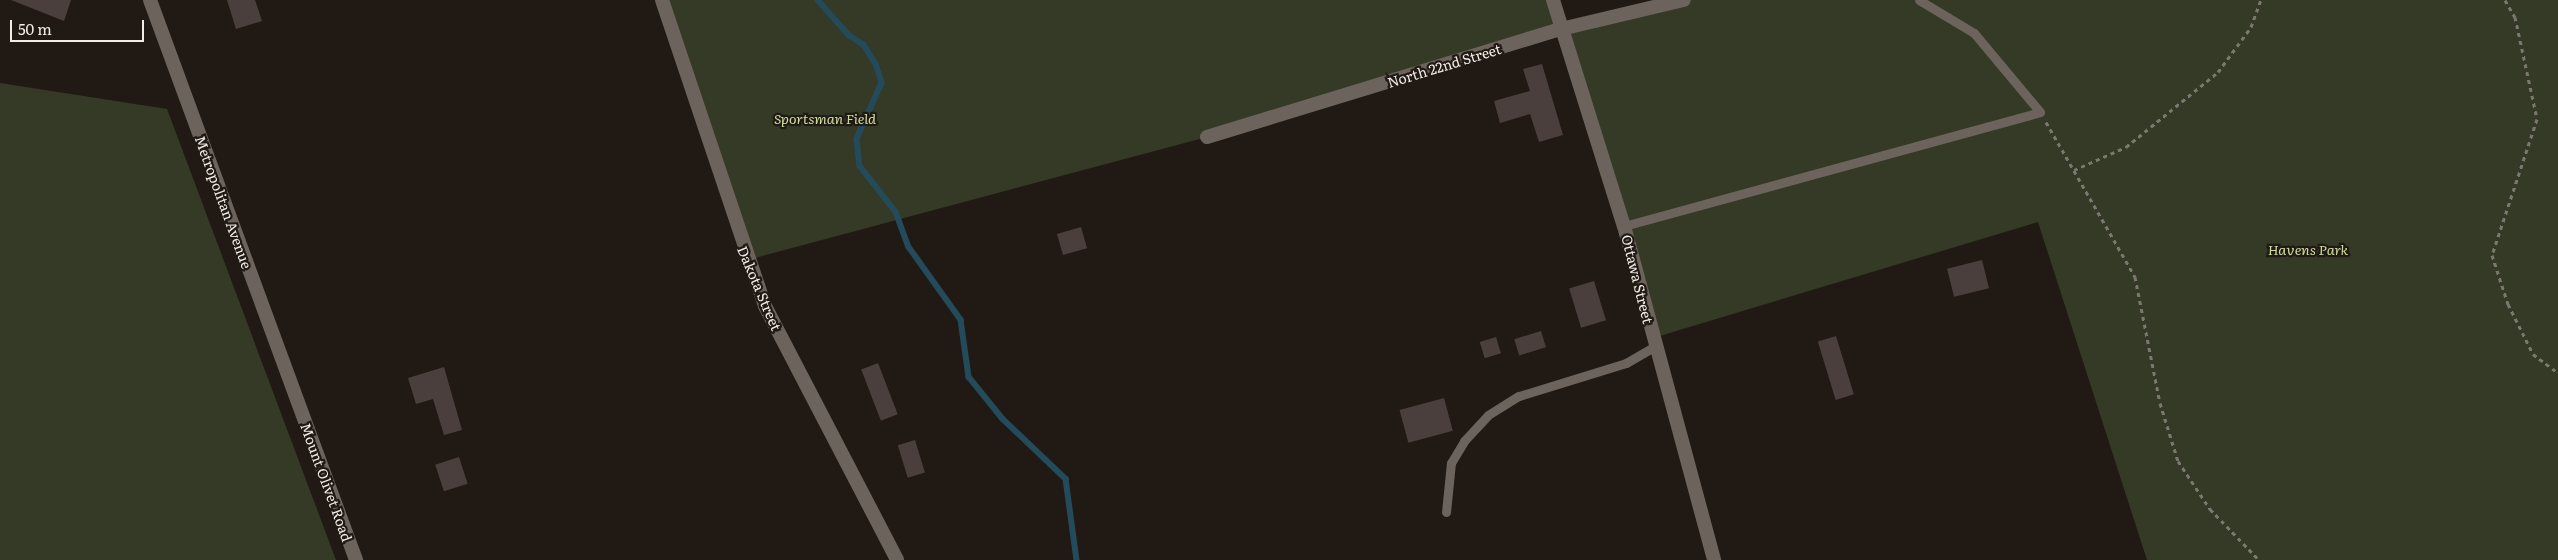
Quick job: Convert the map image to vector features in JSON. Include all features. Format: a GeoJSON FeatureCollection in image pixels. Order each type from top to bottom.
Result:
{"type":"FeatureCollection","features":[{"type":"Feature","properties":{"kind":"street","name":"Metropolitan Avenue"},"geometry":{"type":"LineString","coordinates":[[150,0],[298,404]]}},
{"type":"Feature","properties":{"kind":"street","name":"Dakota Street"},"geometry":{"type":"LineString","coordinates":[[662,0],[765,306],[896,560]]}},
{"type":"Feature","properties":{"kind":"street","name":"Ottawa Street"},"geometry":{"type":"LineString","coordinates":[[1553,0],[1624,226],[1714,560]]}},
{"type":"Feature","properties":{"kind":"street","name":"North 22nd Street"},"geometry":{"type":"LineString","coordinates":[[1207,137],[1562,29],[1684,0]]}},
{"type":"Feature","properties":{"kind":"street","name":"Mount Olivet Road"},"geometry":{"type":"LineString","coordinates":[[298,404],[356,560]]}},
{"type":"Feature","properties":{"kind":"lane"},"geometry":{"type":"LineString","coordinates":[[1624,226],[2040,112],[1974,33],[1919,0]]}},
{"type":"Feature","properties":{"kind":"lane"},"geometry":{"type":"LineString","coordinates":[[1446,512],[1451,463],[1464,441],[1488,416],[1519,396],[1626,363],[1655,346]]}},
{"type":"Feature","properties":{"kind":"path"},"geometry":{"type":"LineString","coordinates":[[2074,170],[2126,147],[2218,72],[2251,27],[2261,0]]}},
{"type":"Feature","properties":{"kind":"path"},"geometry":{"type":"LineString","coordinates":[[2505,0],[2515,17],[2538,119],[2492,255],[2508,304],[2533,354],[2558,373]]}},
{"type":"Feature","properties":{"kind":"path"},"geometry":{"type":"LineString","coordinates":[[2040,112],[2135,276],[2160,403],[2178,461],[2210,509],[2259,560]]}},
{"type":"Feature","properties":{"kind":"green space","name":"Sportsman Field"},"geometry":{"type":"Polygon","coordinates":[[[662,0],[1553,0],[1561,29],[1207,137],[747,260],[662,0]]]}},
{"type":"Feature","properties":{"kind":"green space","name":"Havens Park"},"geometry":{"type":"Polygon","coordinates":[[[1682,0],[2558,0],[2558,560],[2147,560],[2038,222],[1653,338],[1561,29],[1682,0]]]}},
{"type":"Feature","properties":{"kind":"green space"},"geometry":{"type":"Polygon","coordinates":[[[0,83],[167,109],[336,560],[0,560],[0,83]]]}},
{"type":"Feature","properties":{"kind":"building"},"geometry":{"type":"Polygon","coordinates":[[[11,0],[71,0],[64,21],[11,0]]]}},
{"type":"Feature","properties":{"kind":"building"},"geometry":{"type":"Polygon","coordinates":[[[227,0],[255,0],[262,21],[236,29],[227,0]]]}},
{"type":"Feature","properties":{"kind":"building"},"geometry":{"type":"Polygon","coordinates":[[[1542,64],[1563,135],[1539,142],[1530,114],[1500,123],[1494,101],[1530,91],[1523,69],[1542,64]]]}},
{"type":"Feature","properties":{"kind":"building"},"geometry":{"type":"Polygon","coordinates":[[[1081,227],[1087,248],[1063,255],[1057,234],[1081,227]]]}},
{"type":"Feature","properties":{"kind":"building"},"geometry":{"type":"Polygon","coordinates":[[[1982,260],[1989,288],[1954,297],[1947,269],[1982,260]]]}},
{"type":"Feature","properties":{"kind":"building"},"geometry":{"type":"Polygon","coordinates":[[[1594,281],[1606,320],[1581,328],[1569,289],[1594,281]]]}},
{"type":"Feature","properties":{"kind":"building"},"geometry":{"type":"Polygon","coordinates":[[[1541,331],[1546,347],[1519,355],[1514,339],[1541,331]]]}},
{"type":"Feature","properties":{"kind":"building"},"geometry":{"type":"Polygon","coordinates":[[[1836,336],[1854,394],[1836,400],[1818,342],[1836,336]]]}},
{"type":"Feature","properties":{"kind":"building"},"geometry":{"type":"Polygon","coordinates":[[[1496,337],[1501,353],[1485,358],[1480,342],[1496,337]]]}},
{"type":"Feature","properties":{"kind":"building"},"geometry":{"type":"Polygon","coordinates":[[[878,363],[898,414],[881,421],[861,369],[878,363]]]}},
{"type":"Feature","properties":{"kind":"building"},"geometry":{"type":"Polygon","coordinates":[[[444,367],[462,430],[444,435],[433,399],[416,404],[408,378],[444,367]]]}},
{"type":"Feature","properties":{"kind":"building"},"geometry":{"type":"Polygon","coordinates":[[[1444,398],[1453,431],[1408,443],[1400,410],[1444,398]]]}},
{"type":"Feature","properties":{"kind":"building"},"geometry":{"type":"Polygon","coordinates":[[[915,440],[925,473],[908,478],[898,445],[915,440]]]}},
{"type":"Feature","properties":{"kind":"building"},"geometry":{"type":"Polygon","coordinates":[[[459,457],[468,484],[444,491],[435,465],[459,457]]]}},
{"type":"Feature","properties":{"kind":"waterway"},"geometry":{"type":"LineString","coordinates":[[818,0],[849,35],[864,45],[876,64],[882,83],[857,139],[860,166],[896,212],[909,247],[961,320],[969,377],[1003,419],[1066,479],[1077,560]]}}]}
